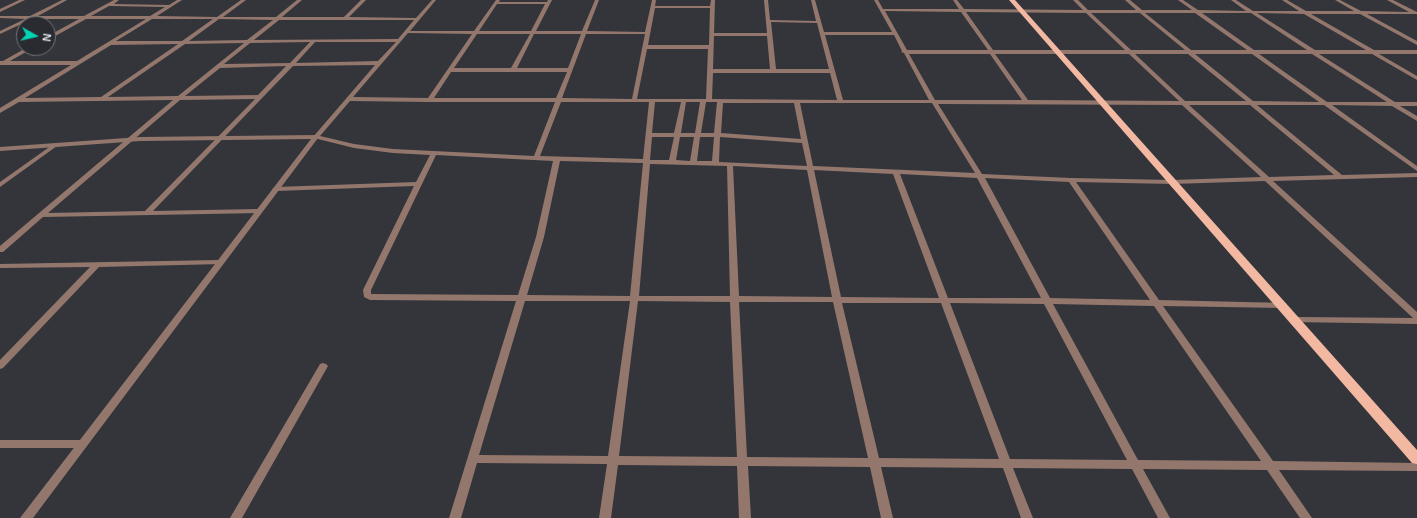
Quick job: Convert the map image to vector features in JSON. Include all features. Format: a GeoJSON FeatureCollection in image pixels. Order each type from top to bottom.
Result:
{"type":"FeatureCollection","features":[{"type":"Feature","properties":{"kind":"main road"},"geometry":{"type":"LineString","coordinates":[[1012,0],[1296,320],[1417,459]]}},
{"type":"Feature","properties":{"kind":"street"},"geometry":{"type":"LineString","coordinates":[[0,11],[23,0]]}},
{"type":"Feature","properties":{"kind":"street"},"geometry":{"type":"LineString","coordinates":[[34,16],[65,0]]}},
{"type":"Feature","properties":{"kind":"street"},"geometry":{"type":"LineString","coordinates":[[56,33],[117,0]]}},
{"type":"Feature","properties":{"kind":"street"},"geometry":{"type":"LineString","coordinates":[[0,111],[180,0]]}},
{"type":"Feature","properties":{"kind":"street"},"geometry":{"type":"LineString","coordinates":[[102,99],[244,0]]}},
{"type":"Feature","properties":{"kind":"street"},"geometry":{"type":"LineString","coordinates":[[0,250],[179,98],[300,0]]}},
{"type":"Feature","properties":{"kind":"street"},"geometry":{"type":"LineString","coordinates":[[345,19],[364,0]]}},
{"type":"Feature","properties":{"kind":"street"},"geometry":{"type":"LineString","coordinates":[[26,518],[219,262],[316,137],[378,63],[434,0]]}},
{"type":"Feature","properties":{"kind":"street"},"geometry":{"type":"LineString","coordinates":[[536,158],[597,0]]}},
{"type":"Feature","properties":{"kind":"street"},"geometry":{"type":"LineString","coordinates":[[634,101],[654,0]]}},
{"type":"Feature","properties":{"kind":"street"},"geometry":{"type":"LineString","coordinates":[[693,163],[706,100],[710,71],[713,0]]}},
{"type":"Feature","properties":{"kind":"street"},"geometry":{"type":"LineString","coordinates":[[766,0],[774,71]]}},
{"type":"Feature","properties":{"kind":"street"},"geometry":{"type":"LineString","coordinates":[[813,0],[841,102]]}},
{"type":"Feature","properties":{"kind":"street"},"geometry":{"type":"LineString","coordinates":[[876,0],[904,52],[980,176],[1164,518]]}},
{"type":"Feature","properties":{"kind":"street"},"geometry":{"type":"LineString","coordinates":[[955,0],[1027,103]]}},
{"type":"Feature","properties":{"kind":"street"},"geometry":{"type":"LineString","coordinates":[[1075,0],[1184,103],[1417,317]]}},
{"type":"Feature","properties":{"kind":"street"},"geometry":{"type":"LineString","coordinates":[[1127,0],[1340,177]]}},
{"type":"Feature","properties":{"kind":"street"},"geometry":{"type":"LineString","coordinates":[[1180,0],[1417,169]]}},
{"type":"Feature","properties":{"kind":"street"},"geometry":{"type":"LineString","coordinates":[[1232,0],[1417,119]]}},
{"type":"Feature","properties":{"kind":"street"},"geometry":{"type":"LineString","coordinates":[[1284,0],[1417,78]]}},
{"type":"Feature","properties":{"kind":"street"},"geometry":{"type":"LineString","coordinates":[[1337,0],[1417,43]]}},
{"type":"Feature","properties":{"kind":"street"},"geometry":{"type":"LineString","coordinates":[[1390,0],[1417,13]]}},
{"type":"Feature","properties":{"kind":"street"},"geometry":{"type":"LineString","coordinates":[[429,100],[497,1],[549,1],[513,70]]}},
{"type":"Feature","properties":{"kind":"street"},"geometry":{"type":"LineString","coordinates":[[107,5],[171,6]]}},
{"type":"Feature","properties":{"kind":"street"},"geometry":{"type":"LineString","coordinates":[[652,7],[713,7]]}},
{"type":"Feature","properties":{"kind":"street"},"geometry":{"type":"LineString","coordinates":[[881,10],[1417,13]]}},
{"type":"Feature","properties":{"kind":"street"},"geometry":{"type":"LineString","coordinates":[[0,17],[16,17]]}},
{"type":"Feature","properties":{"kind":"street"},"geometry":{"type":"LineString","coordinates":[[56,17],[417,19]]}},
{"type":"Feature","properties":{"kind":"street"},"geometry":{"type":"LineString","coordinates":[[769,21],[819,22]]}},
{"type":"Feature","properties":{"kind":"street"},"geometry":{"type":"LineString","coordinates":[[0,33],[16,25]]}},
{"type":"Feature","properties":{"kind":"street"},"geometry":{"type":"LineString","coordinates":[[406,32],[647,33]]}},
{"type":"Feature","properties":{"kind":"street"},"geometry":{"type":"LineString","coordinates":[[822,33],[894,34]]}},
{"type":"Feature","properties":{"kind":"street"},"geometry":{"type":"LineString","coordinates":[[712,34],[770,35]]}},
{"type":"Feature","properties":{"kind":"street"},"geometry":{"type":"LineString","coordinates":[[110,43],[398,40]]}},
{"type":"Feature","properties":{"kind":"street"},"geometry":{"type":"LineString","coordinates":[[147,213],[314,41]]}},
{"type":"Feature","properties":{"kind":"street"},"geometry":{"type":"LineString","coordinates":[[645,46],[712,47]]}},
{"type":"Feature","properties":{"kind":"street"},"geometry":{"type":"LineString","coordinates":[[904,52],[1417,52]]}},
{"type":"Feature","properties":{"kind":"street"},"geometry":{"type":"LineString","coordinates":[[1,64],[16,56]]}},
{"type":"Feature","properties":{"kind":"street"},"geometry":{"type":"LineString","coordinates":[[1,64],[79,63]]}},
{"type":"Feature","properties":{"kind":"street"},"geometry":{"type":"LineString","coordinates":[[218,66],[378,63]]}},
{"type":"Feature","properties":{"kind":"street"},"geometry":{"type":"LineString","coordinates":[[450,70],[570,70]]}},
{"type":"Feature","properties":{"kind":"street"},"geometry":{"type":"LineString","coordinates":[[710,71],[832,71]]}},
{"type":"Feature","properties":{"kind":"street"},"geometry":{"type":"LineString","coordinates":[[18,100],[259,97]]}},
{"type":"Feature","properties":{"kind":"street"},"geometry":{"type":"LineString","coordinates":[[348,99],[1417,104]]}},
{"type":"Feature","properties":{"kind":"street"},"geometry":{"type":"LineString","coordinates":[[605,518],[614,460],[634,300],[652,100]]}},
{"type":"Feature","properties":{"kind":"street"},"geometry":{"type":"LineString","coordinates":[[672,162],[676,135],[684,100]]}},
{"type":"Feature","properties":{"kind":"street"},"geometry":{"type":"LineString","coordinates":[[715,164],[720,100]]}},
{"type":"Feature","properties":{"kind":"street"},"geometry":{"type":"LineString","coordinates":[[797,101],[837,300],[887,518]]}},
{"type":"Feature","properties":{"kind":"street"},"geometry":{"type":"LineString","coordinates":[[648,135],[718,135],[804,141]]}},
{"type":"Feature","properties":{"kind":"street"},"geometry":{"type":"LineString","coordinates":[[0,149],[130,139],[316,137],[371,149],[434,153],[557,159],[646,160],[896,173],[1071,180],[1172,182],[1417,175]]}},
{"type":"Feature","properties":{"kind":"street"},"geometry":{"type":"LineString","coordinates":[[0,185],[55,145]]}},
{"type":"Feature","properties":{"kind":"street"},"geometry":{"type":"LineString","coordinates":[[434,153],[367,290],[367,295],[370,297],[376,299],[1047,301],[1282,305]]}},
{"type":"Feature","properties":{"kind":"street"},"geometry":{"type":"LineString","coordinates":[[455,518],[540,237],[557,159]]}},
{"type":"Feature","properties":{"kind":"street"},"geometry":{"type":"LineString","coordinates":[[730,164],[745,518]]}},
{"type":"Feature","properties":{"kind":"street"},"geometry":{"type":"LineString","coordinates":[[896,173],[1027,518]]}},
{"type":"Feature","properties":{"kind":"street"},"geometry":{"type":"LineString","coordinates":[[1071,180],[1306,518]]}},
{"type":"Feature","properties":{"kind":"street"},"geometry":{"type":"LineString","coordinates":[[276,189],[418,184]]}},
{"type":"Feature","properties":{"kind":"street"},"geometry":{"type":"LineString","coordinates":[[42,215],[258,211]]}},
{"type":"Feature","properties":{"kind":"street"},"geometry":{"type":"LineString","coordinates":[[0,266],[219,262]]}},
{"type":"Feature","properties":{"kind":"street"},"geometry":{"type":"LineString","coordinates":[[0,366],[96,265]]}},
{"type":"Feature","properties":{"kind":"street"},"geometry":{"type":"LineString","coordinates":[[1296,320],[1417,321]]}},
{"type":"Feature","properties":{"kind":"street"},"geometry":{"type":"LineString","coordinates":[[236,518],[323,366]]}},
{"type":"Feature","properties":{"kind":"street"},"geometry":{"type":"LineString","coordinates":[[0,444],[82,444]]}},
{"type":"Feature","properties":{"kind":"street"},"geometry":{"type":"LineString","coordinates":[[474,459],[1417,467]]}}]}
